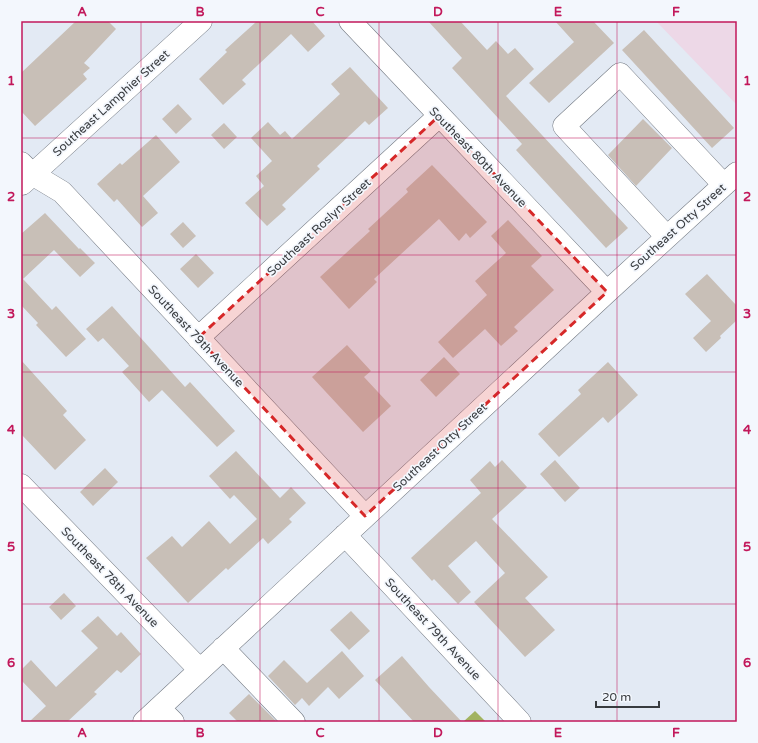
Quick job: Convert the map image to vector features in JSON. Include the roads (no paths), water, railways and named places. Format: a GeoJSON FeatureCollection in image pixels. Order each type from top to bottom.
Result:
{"type":"FeatureCollection","features":[{"type":"Feature","properties":{"kind":"street","name":"Southeast Lamphier Street"},"geometry":{"type":"LineString","coordinates":[[25,174],[201,21]]}},
{"type":"Feature","properties":{"kind":"street","name":"Southeast 80th Avenue"},"geometry":{"type":"LineString","coordinates":[[350,21],[607,292]]}},
{"type":"Feature","properties":{"kind":"street"},"geometry":{"type":"LineString","coordinates":[[667,237],[564,126],[620,74],[730,179]]}},
{"type":"Feature","properties":{"kind":"street","name":"Southeast Roslyn Street"},"geometry":{"type":"LineString","coordinates":[[198,338],[439,116]]}},
{"type":"Feature","properties":{"kind":"street","name":"Southeast 79th Avenue"},"geometry":{"type":"LineString","coordinates":[[25,174],[62,192],[365,516]]}},
{"type":"Feature","properties":{"kind":"street","name":"Southeast Otty Street"},"geometry":{"type":"LineString","coordinates":[[158,717],[200,670],[223,648],[730,179]]}},
{"type":"Feature","properties":{"kind":"street","name":"Southeast 78th Avenue"},"geometry":{"type":"LineString","coordinates":[[21,485],[200,670]]}},
{"type":"Feature","properties":{"kind":"street","name":"Southeast 79th Avenue"},"geometry":{"type":"LineString","coordinates":[[345,535],[520,722]]}},
{"type":"Feature","properties":{"kind":"street"},"geometry":{"type":"LineString","coordinates":[[223,648],[294,722]]}}]}
